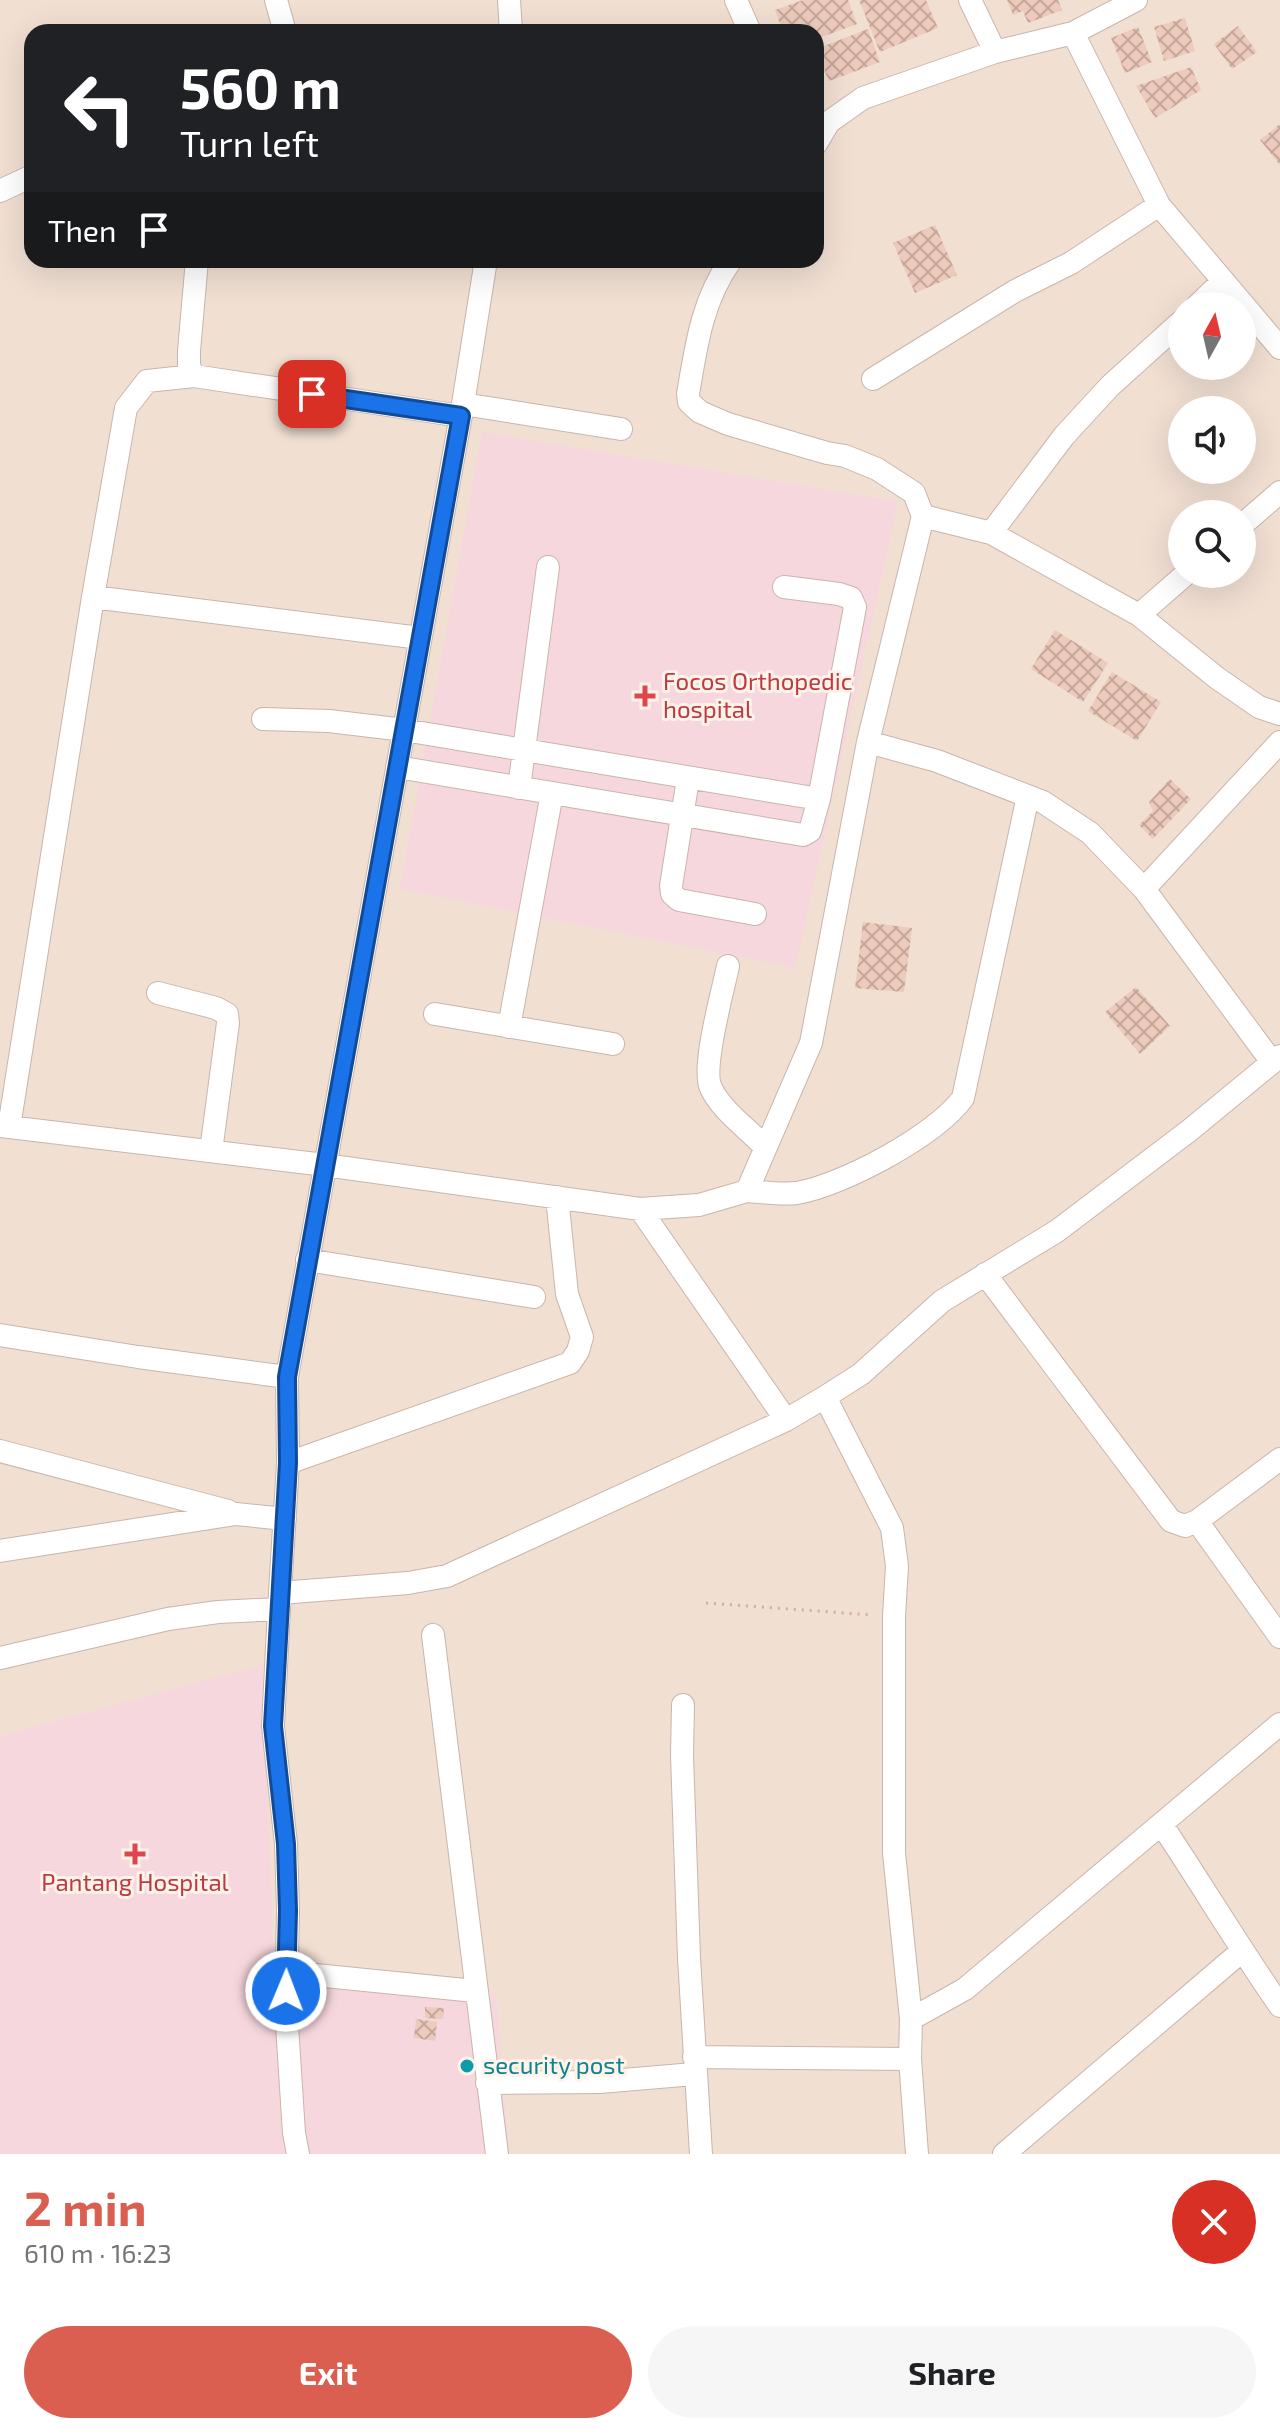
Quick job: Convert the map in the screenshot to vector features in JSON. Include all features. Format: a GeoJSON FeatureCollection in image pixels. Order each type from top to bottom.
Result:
{"type":"FeatureCollection","features":[{"type":"Feature","properties":{"kind":"street"},"geometry":{"type":"LineString","coordinates":[[276,0],[283,24]]}},
{"type":"Feature","properties":{"kind":"street"},"geometry":{"type":"LineString","coordinates":[[509,0],[510,24]]}},
{"type":"Feature","properties":{"kind":"street"},"geometry":{"type":"LineString","coordinates":[[736,0],[746,24]]}},
{"type":"Feature","properties":{"kind":"street"},"geometry":{"type":"LineString","coordinates":[[970,0],[995,52]]}},
{"type":"Feature","properties":{"kind":"street"},"geometry":{"type":"LineString","coordinates":[[824,130],[829,122],[863,98],[995,52],[1073,33],[1136,0]]}},
{"type":"Feature","properties":{"kind":"street"},"geometry":{"type":"LineString","coordinates":[[1073,33],[1159,205],[1280,348]]}},
{"type":"Feature","properties":{"kind":"street"},"geometry":{"type":"LineString","coordinates":[[0,191],[24,180]]}},
{"type":"Feature","properties":{"kind":"street"},"geometry":{"type":"LineString","coordinates":[[873,379],[1015,291],[1071,263],[1159,205]]}},
{"type":"Feature","properties":{"kind":"street"},"geometry":{"type":"LineString","coordinates":[[194,376],[189,366],[189,351],[196,268]]}},
{"type":"Feature","properties":{"kind":"street"},"geometry":{"type":"LineString","coordinates":[[298,2154],[289,2068],[285,1972],[288,1910],[286,1844],[273,1726],[288,1463],[287,1377],[462,410],[485,268]]}},
{"type":"Feature","properties":{"kind":"street"},"geometry":{"type":"LineString","coordinates":[[726,268],[711,293],[698,337],[689,402],[700,412],[728,424],[845,456],[877,469],[914,493],[923,516],[868,742],[811,1043],[747,1191]]}},
{"type":"Feature","properties":{"kind":"street"},"geometry":{"type":"LineString","coordinates":[[1212,292],[1223,281]]}},
{"type":"Feature","properties":{"kind":"street"},"geometry":{"type":"LineString","coordinates":[[991,533],[1064,436],[1110,386],[1168,334]]}},
{"type":"Feature","properties":{"kind":"street"},"geometry":{"type":"LineString","coordinates":[[621,429],[194,376],[147,381],[126,408],[5,1127],[325,1165],[640,1209],[699,1205],[747,1191],[793,1193],[816,1188],[871,1165],[952,1113],[963,1098],[1028,796]]}},
{"type":"Feature","properties":{"kind":"street"},"geometry":{"type":"LineString","coordinates":[[1256,513],[1280,492]]}},
{"type":"Feature","properties":{"kind":"street"},"geometry":{"type":"LineString","coordinates":[[923,516],[991,533],[1139,615],[1217,678],[1259,707],[1280,714]]}},
{"type":"Feature","properties":{"kind":"street"},"geometry":{"type":"LineString","coordinates":[[519,788],[548,567]]}},
{"type":"Feature","properties":{"kind":"street"},"geometry":{"type":"LineString","coordinates":[[397,767],[803,835],[810,831],[819,799],[855,607],[851,598],[839,594],[784,587]]}},
{"type":"Feature","properties":{"kind":"street"},"geometry":{"type":"LineString","coordinates":[[1139,615],[1170,588]]}},
{"type":"Feature","properties":{"kind":"street"},"geometry":{"type":"LineString","coordinates":[[93,597],[420,638]]}},
{"type":"Feature","properties":{"kind":"street"},"geometry":{"type":"LineString","coordinates":[[263,719],[329,721],[404,730],[819,799]]}},
{"type":"Feature","properties":{"kind":"street"},"geometry":{"type":"LineString","coordinates":[[0,1658],[168,1619],[447,1576],[786,1420],[861,1374],[942,1301],[1057,1231],[1190,1130],[1276,1059],[1144,889],[1090,833],[1043,802],[937,761],[868,742]]}},
{"type":"Feature","properties":{"kind":"street"},"geometry":{"type":"LineString","coordinates":[[1144,889],[1280,742]]}},
{"type":"Feature","properties":{"kind":"street"},"geometry":{"type":"LineString","coordinates":[[688,779],[672,894],[679,900],[755,914]]}},
{"type":"Feature","properties":{"kind":"street"},"geometry":{"type":"LineString","coordinates":[[509,1027],[552,793]]}},
{"type":"Feature","properties":{"kind":"street"},"geometry":{"type":"LineString","coordinates":[[728,966],[708,1064],[709,1085],[717,1099],[765,1147]]}},
{"type":"Feature","properties":{"kind":"street"},"geometry":{"type":"LineString","coordinates":[[158,993],[216,1008],[227,1014],[211,1151]]}},
{"type":"Feature","properties":{"kind":"street"},"geometry":{"type":"LineString","coordinates":[[435,1014],[613,1044]]}},
{"type":"Feature","properties":{"kind":"street"},"geometry":{"type":"LineString","coordinates":[[288,1463],[570,1363],[582,1337],[567,1294],[557,1197]]}},
{"type":"Feature","properties":{"kind":"street"},"geometry":{"type":"LineString","coordinates":[[640,1209],[786,1420]]}},
{"type":"Feature","properties":{"kind":"street"},"geometry":{"type":"LineString","coordinates":[[307,1260],[534,1297]]}},
{"type":"Feature","properties":{"kind":"street"},"geometry":{"type":"LineString","coordinates":[[985,1274],[1171,1521],[1185,1526],[1197,1521],[1280,1459]]}},
{"type":"Feature","properties":{"kind":"street"},"geometry":{"type":"LineString","coordinates":[[0,1335],[287,1377]]}},
{"type":"Feature","properties":{"kind":"street"},"geometry":{"type":"LineString","coordinates":[[825,1397],[892,1528],[897,1566],[894,1616],[894,1853],[911,2019],[910,2059],[917,2154]]}},
{"type":"Feature","properties":{"kind":"street"},"geometry":{"type":"LineString","coordinates":[[0,1451],[236,1514],[285,1519]]}},
{"type":"Feature","properties":{"kind":"street"},"geometry":{"type":"LineString","coordinates":[[0,1551],[236,1514]]}},
{"type":"Feature","properties":{"kind":"street"},"geometry":{"type":"LineString","coordinates":[[1197,1521],[1280,1637]]}},
{"type":"Feature","properties":{"kind":"street"},"geometry":{"type":"LineString","coordinates":[[433,1635],[497,2154]]}},
{"type":"Feature","properties":{"kind":"street"},"geometry":{"type":"LineString","coordinates":[[683,1705],[682,1755],[694,2065],[701,2154]]}},
{"type":"Feature","properties":{"kind":"street"},"geometry":{"type":"LineString","coordinates":[[911,2019],[965,1989],[1280,1724]]}},
{"type":"Feature","properties":{"kind":"street"},"geometry":{"type":"LineString","coordinates":[[1162,1825],[1280,2006]]}},
{"type":"Feature","properties":{"kind":"street"},"geometry":{"type":"LineString","coordinates":[[1004,2154],[1242,1951]]}},
{"type":"Feature","properties":{"kind":"street"},"geometry":{"type":"LineString","coordinates":[[285,1972],[475,1991]]}},
{"type":"Feature","properties":{"kind":"street"},"geometry":{"type":"LineString","coordinates":[[487,2083],[600,2082],[694,2065],[910,2059]]}},
{"type":"Feature","properties":{"kind":"path"},"geometry":{"type":"LineString","coordinates":[[706,1603],[894,1616]]}},
{"type":"Feature","properties":{"kind":"shaded area"},"geometry":{"type":"Polygon","coordinates":[[[0,0],[1280,0],[1280,2154],[0,2154],[0,0]]]}},
{"type":"Feature","properties":{"kind":"shaded area","name":"Focos Orthopedic hospital"},"geometry":{"type":"Polygon","coordinates":[[[482,432],[898,502],[795,968],[400,889],[482,432]]]}},
{"type":"Feature","properties":{"kind":"shaded area","name":"Pantang Hospital"},"geometry":{"type":"Polygon","coordinates":[[[263,1665],[274,1973],[496,1994],[509,2154],[0,2154],[0,1736],[263,1665]]]}},
{"type":"Feature","properties":{"kind":"building"},"geometry":{"type":"Polygon","coordinates":[[[803,0],[848,0],[857,24],[824,36],[824,24],[780,24],[775,10],[803,0]]]}},
{"type":"Feature","properties":{"kind":"building"},"geometry":{"type":"Polygon","coordinates":[[[859,0],[926,0],[938,28],[880,52],[859,0]]]}},
{"type":"Feature","properties":{"kind":"building"},"geometry":{"type":"Polygon","coordinates":[[[1007,0],[1058,0],[1062,10],[1028,23],[1023,11],[1013,15],[1007,0]]]}},
{"type":"Feature","properties":{"kind":"building"},"geometry":{"type":"Polygon","coordinates":[[[1185,18],[1195,51],[1164,61],[1154,27],[1185,18]]]}},
{"type":"Feature","properties":{"kind":"building"},"geometry":{"type":"Polygon","coordinates":[[[1238,26],[1257,52],[1232,69],[1214,44],[1238,26]]]}},
{"type":"Feature","properties":{"kind":"building"},"geometry":{"type":"Polygon","coordinates":[[[1138,27],[1152,62],[1125,73],[1111,38],[1138,27]]]}},
{"type":"Feature","properties":{"kind":"building"},"geometry":{"type":"Polygon","coordinates":[[[868,29],[880,62],[829,81],[824,69],[824,46],[868,29]]]}},
{"type":"Feature","properties":{"kind":"building"},"geometry":{"type":"Polygon","coordinates":[[[1191,67],[1201,90],[1155,118],[1136,86],[1191,67]]]}},
{"type":"Feature","properties":{"kind":"building"},"geometry":{"type":"Polygon","coordinates":[[[1280,124],[1280,165],[1260,140],[1280,124]]]}},
{"type":"Feature","properties":{"kind":"building"},"geometry":{"type":"Polygon","coordinates":[[[935,225],[957,275],[915,293],[893,243],[935,225]]]}},
{"type":"Feature","properties":{"kind":"building"},"geometry":{"type":"Polygon","coordinates":[[[1055,630],[1108,663],[1083,702],[1031,669],[1055,630]]]}},
{"type":"Feature","properties":{"kind":"building"},"geometry":{"type":"Polygon","coordinates":[[[1112,672],[1161,702],[1137,741],[1088,711],[1112,672]]]}},
{"type":"Feature","properties":{"kind":"building"},"geometry":{"type":"Polygon","coordinates":[[[1170,779],[1191,799],[1153,839],[1139,825],[1153,811],[1149,802],[1170,779]]]}},
{"type":"Feature","properties":{"kind":"building"},"geometry":{"type":"Polygon","coordinates":[[[863,922],[912,928],[904,992],[855,988],[863,922]]]}},
{"type":"Feature","properties":{"kind":"building"},"geometry":{"type":"Polygon","coordinates":[[[1136,987],[1170,1026],[1140,1054],[1105,1012],[1136,987]]]}},
{"type":"Feature","properties":{"kind":"building"},"geometry":{"type":"Polygon","coordinates":[[[425,2007],[444,2008],[443,2019],[425,2018],[425,2007]]]}},
{"type":"Feature","properties":{"kind":"building"},"geometry":{"type":"Polygon","coordinates":[[[416,2019],[437,2022],[435,2041],[414,2038],[416,2019]]]}},
{"type":"Feature","properties":{"kind":"place","name":"Focos Orthopedic hospital"},"geometry":{"type":"Point","coordinates":[645,696]}},
{"type":"Feature","properties":{"kind":"place","name":"Pantang Hospital"},"geometry":{"type":"Point","coordinates":[135,1854]}},
{"type":"Feature","properties":{"kind":"place","name":"security post"},"geometry":{"type":"Point","coordinates":[467,2066]}},
{"type":"Feature","properties":{"kind":"route"},"geometry":{"type":"LineString","coordinates":[[286,1991],[286,1844],[273,1726],[288,1463],[287,1377],[461,416],[312,394]]}}]}
